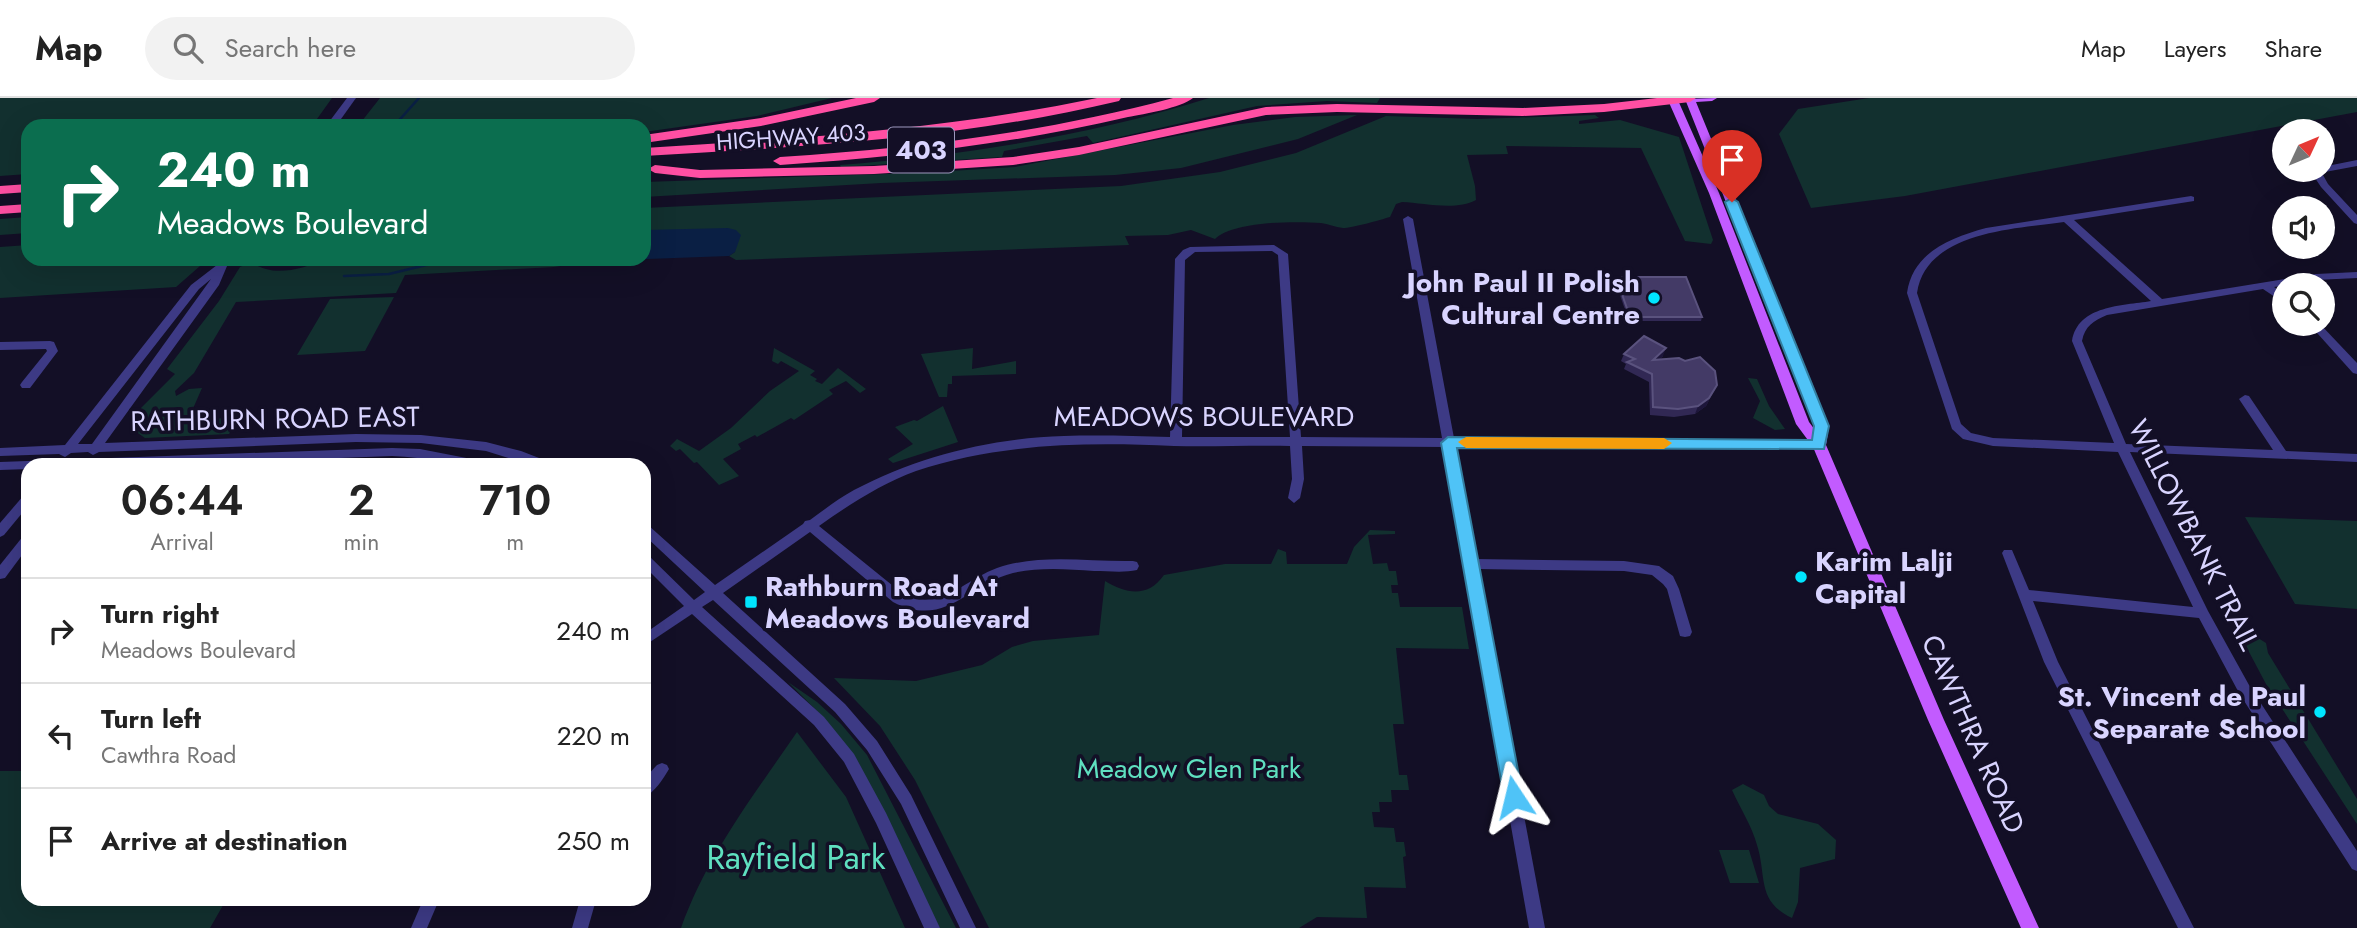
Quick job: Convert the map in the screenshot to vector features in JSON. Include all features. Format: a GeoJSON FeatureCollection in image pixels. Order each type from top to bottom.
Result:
{"type":"FeatureCollection","features":[{"type":"Feature","properties":{"kind":"highway"},"geometry":{"type":"LineString","coordinates":[[651,138],[761,122],[874,98]]}},
{"type":"Feature","properties":{"kind":"highway","name":"HIGHWAY 403"},"geometry":{"type":"LineString","coordinates":[[651,151],[920,132],[1044,114],[1115,98]]}},
{"type":"Feature","properties":{"kind":"highway","name":"HIGHWAY 403"},"geometry":{"type":"LineString","coordinates":[[651,169],[877,154],[971,144],[1095,121],[1188,98]]}},
{"type":"Feature","properties":{"kind":"highway"},"geometry":{"type":"LineString","coordinates":[[1422,98],[1507,101],[1572,98]]}},
{"type":"Feature","properties":{"kind":"highway"},"geometry":{"type":"LineString","coordinates":[[651,169],[701,174],[874,170],[1013,161],[1079,151],[1226,118],[1296,109],[1523,112],[1690,99]]}},
{"type":"Feature","properties":{"kind":"highway"},"geometry":{"type":"LineString","coordinates":[[0,190],[21,188]]}},
{"type":"Feature","properties":{"kind":"highway"},"geometry":{"type":"LineString","coordinates":[[0,210],[21,208]]}},
{"type":"Feature","properties":{"kind":"main road"},"geometry":{"type":"LineString","coordinates":[[1690,99],[1712,98]]}},
{"type":"Feature","properties":{"kind":"main road","name":"CAWTHRA ROAD"},"geometry":{"type":"LineString","coordinates":[[1690,99],[1822,426],[1819,445]]}},
{"type":"Feature","properties":{"kind":"main road","name":"CAWTHRA ROAD"},"geometry":{"type":"LineString","coordinates":[[1673,100],[1714,193],[1803,424],[1819,445],[1936,720],[2030,928]]}},
{"type":"Feature","properties":{"kind":"street"},"geometry":{"type":"LineString","coordinates":[[336,119],[352,98]]}},
{"type":"Feature","properties":{"kind":"street"},"geometry":{"type":"LineString","coordinates":[[2357,163],[2322,170],[2318,175],[2357,221]]}},
{"type":"Feature","properties":{"kind":"street"},"geometry":{"type":"LineString","coordinates":[[2191,199],[1963,237],[1945,246],[1919,268],[1914,275],[1912,293],[1956,426],[1966,436],[1993,442],[2357,458]]}},
{"type":"Feature","properties":{"kind":"street"},"geometry":{"type":"LineString","coordinates":[[1408,219],[1537,928]]}},
{"type":"Feature","properties":{"kind":"street"},"geometry":{"type":"LineString","coordinates":[[2067,220],[2160,303],[2316,277],[2357,275]]}},
{"type":"Feature","properties":{"kind":"street"},"geometry":{"type":"LineString","coordinates":[[1176,442],[1178,262],[1194,249],[1274,248],[1283,254],[1298,479],[1294,498]]}},
{"type":"Feature","properties":{"kind":"street"},"geometry":{"type":"LineString","coordinates":[[61,458],[195,287],[220,266]]}},
{"type":"Feature","properties":{"kind":"street"},"geometry":{"type":"LineString","coordinates":[[88,458],[214,285],[221,266]]}},
{"type":"Feature","properties":{"kind":"street"},"geometry":{"type":"LineString","coordinates":[[2265,285],[2272,291]]}},
{"type":"Feature","properties":{"kind":"street","name":"WILLOWBANK TRAIL"},"geometry":{"type":"LineString","coordinates":[[2160,303],[2105,312],[2092,317],[2078,331],[2080,352],[2122,448],[2203,613],[2245,689],[2357,864]]}},
{"type":"Feature","properties":{"kind":"street"},"geometry":{"type":"LineString","coordinates":[[2325,336],[2357,370]]}},
{"type":"Feature","properties":{"kind":"street"},"geometry":{"type":"LineString","coordinates":[[0,346],[50,345],[53,351],[49,358],[26,385]]}},
{"type":"Feature","properties":{"kind":"street"},"geometry":{"type":"LineString","coordinates":[[2245,399],[2283,456]]}},
{"type":"Feature","properties":{"kind":"street","name":"RATHBURN ROAD EAST"},"geometry":{"type":"LineString","coordinates":[[0,452],[401,438],[471,444],[526,458]]}},
{"type":"Feature","properties":{"kind":"street","name":"MEADOWS BOULEVARD"},"geometry":{"type":"LineString","coordinates":[[651,636],[809,524],[856,494],[910,469],[964,453],[1000,446],[1063,440],[1819,445]]}},
{"type":"Feature","properties":{"kind":"street","name":"RATHBURN ROAD EAST"},"geometry":{"type":"LineString","coordinates":[[249,458],[392,452],[420,453],[446,458]]}},
{"type":"Feature","properties":{"kind":"street","name":"RATHBURN ROAD EAST"},"geometry":{"type":"LineString","coordinates":[[0,467],[21,466]]}},
{"type":"Feature","properties":{"kind":"street"},"geometry":{"type":"LineString","coordinates":[[0,532],[21,506]]}},
{"type":"Feature","properties":{"kind":"street"},"geometry":{"type":"LineString","coordinates":[[809,524],[898,598],[910,606],[924,609],[938,606],[972,584],[1014,568],[1133,566]]}},
{"type":"Feature","properties":{"kind":"street"},"geometry":{"type":"LineString","coordinates":[[651,534],[840,708],[865,736],[883,761],[908,806],[944,884],[968,928]]}},
{"type":"Feature","properties":{"kind":"street"},"geometry":{"type":"LineString","coordinates":[[0,574],[21,547]]}},
{"type":"Feature","properties":{"kind":"street"},"geometry":{"type":"LineString","coordinates":[[2008,553],[2051,662],[2186,928]]}},
{"type":"Feature","properties":{"kind":"street"},"geometry":{"type":"LineString","coordinates":[[1472,564],[1624,566],[1655,570],[1668,580],[1673,589],[1685,632]]}},
{"type":"Feature","properties":{"kind":"street"},"geometry":{"type":"LineString","coordinates":[[651,565],[819,722],[849,758],[881,818],[932,928]]}},
{"type":"Feature","properties":{"kind":"street"},"geometry":{"type":"LineString","coordinates":[[2026,595],[2203,613]]}},
{"type":"Feature","properties":{"kind":"street"},"geometry":{"type":"LineString","coordinates":[[651,782],[662,769]]}},
{"type":"Feature","properties":{"kind":"street"},"geometry":{"type":"LineString","coordinates":[[419,928],[428,906]]}},
{"type":"Feature","properties":{"kind":"street"},"geometry":{"type":"LineString","coordinates":[[580,928],[586,906]]}},
{"type":"Feature","properties":{"kind":"green space"},"geometry":{"type":"Polygon","coordinates":[[[0,98],[332,98],[317,119],[21,119],[21,174],[0,176],[0,98]]]}},
{"type":"Feature","properties":{"kind":"green space"},"geometry":{"type":"Polygon","coordinates":[[[380,98],[832,98],[757,116],[651,131],[651,119],[364,119],[380,98]]]}},
{"type":"Feature","properties":{"kind":"green space"},"geometry":{"type":"Polygon","coordinates":[[[1209,98],[1380,98],[1377,103],[1327,101],[1257,106],[1093,143],[1087,136],[1004,151],[1002,157],[840,165],[933,156],[1026,142],[1119,123],[1209,98]]]}},
{"type":"Feature","properties":{"kind":"green space"},"geometry":{"type":"Polygon","coordinates":[[[1869,98],[2357,98],[2357,112],[2319,119],[2272,119],[2272,128],[1905,196],[1811,208],[1779,134],[1798,109],[1869,98]]]}},
{"type":"Feature","properties":{"kind":"green space"},"geometry":{"type":"Polygon","coordinates":[[[1357,115],[1298,139],[1181,168],[1115,175],[881,183],[651,197],[651,182],[1015,167],[1233,125],[1295,117],[1357,115]]]}},
{"type":"Feature","properties":{"kind":"green space"},"geometry":{"type":"Polygon","coordinates":[[[1595,115],[1599,118],[1579,121],[1579,124],[1620,120],[1679,137],[1713,240],[1711,244],[1685,241],[1641,148],[1506,146],[1508,154],[1467,155],[1476,200],[1450,206],[1402,202],[1396,204],[1390,217],[1347,228],[1321,223],[1281,222],[1236,229],[1215,239],[1191,230],[1168,235],[1125,236],[1129,245],[736,260],[729,256],[735,252],[736,230],[651,230],[651,208],[1121,186],[1220,172],[1296,153],[1386,116],[1477,119],[1595,115]]]}},
{"type":"Feature","properties":{"kind":"green space"},"geometry":{"type":"Polygon","coordinates":[[[21,218],[21,234],[0,235],[0,219],[21,218]]]}},
{"type":"Feature","properties":{"kind":"green space"},"geometry":{"type":"Polygon","coordinates":[[[21,246],[21,266],[200,266],[176,287],[0,298],[0,247],[21,246]]]}},
{"type":"Feature","properties":{"kind":"green space"},"geometry":{"type":"Polygon","coordinates":[[[306,266],[560,266],[405,275],[396,293],[236,302],[194,373],[175,391],[176,396],[189,389],[202,388],[188,420],[228,418],[238,411],[244,412],[229,434],[145,438],[132,429],[129,420],[175,374],[167,369],[219,301],[240,267],[295,269],[306,266]]]}},
{"type":"Feature","properties":{"kind":"green space"},"geometry":{"type":"Polygon","coordinates":[[[394,297],[365,351],[297,355],[330,299],[394,297]]]}},
{"type":"Feature","properties":{"kind":"green space"},"geometry":{"type":"Polygon","coordinates":[[[774,348],[815,371],[810,375],[817,379],[815,381],[822,384],[838,368],[866,389],[860,393],[846,381],[829,390],[833,394],[794,420],[791,418],[738,444],[741,449],[723,459],[739,476],[719,485],[697,462],[694,463],[680,449],[676,451],[670,446],[677,439],[699,451],[731,428],[770,391],[799,371],[781,361],[778,364],[772,361],[774,348]]]}},
{"type":"Feature","properties":{"kind":"green space"},"geometry":{"type":"Polygon","coordinates":[[[973,348],[972,369],[1016,361],[1016,374],[952,376],[947,397],[939,397],[921,354],[973,348]]]}},
{"type":"Feature","properties":{"kind":"green space"},"geometry":{"type":"Polygon","coordinates":[[[1748,378],[1757,379],[1769,406],[1785,429],[1775,430],[1753,418],[1760,401],[1748,378]]]}},
{"type":"Feature","properties":{"kind":"green space"},"geometry":{"type":"Polygon","coordinates":[[[943,406],[958,442],[893,463],[888,459],[913,444],[895,427],[917,421],[943,406]]]}},
{"type":"Feature","properties":{"kind":"green space"},"geometry":{"type":"Polygon","coordinates":[[[2245,517],[2357,521],[2357,609],[2295,604],[2245,517]]]}},
{"type":"Feature","properties":{"kind":"green space","name":"Meadow Glen Park"},"geometry":{"type":"Polygon","coordinates":[[[1370,530],[1395,531],[1395,534],[1368,535],[1373,564],[1387,563],[1389,571],[1396,571],[1398,585],[1391,585],[1392,593],[1398,593],[1400,607],[1462,607],[1469,649],[1396,648],[1404,724],[1393,724],[1399,775],[1407,775],[1409,790],[1391,790],[1392,802],[1379,802],[1380,812],[1372,812],[1374,827],[1394,828],[1396,842],[1404,842],[1406,888],[1364,887],[1367,918],[1317,917],[1299,928],[989,928],[915,780],[880,726],[834,678],[916,681],[982,665],[1012,647],[1033,641],[1099,635],[1105,581],[1121,589],[1136,592],[1151,587],[1164,575],[1225,564],[1271,564],[1278,549],[1286,552],[1287,564],[1347,564],[1354,547],[1370,530]]]}},
{"type":"Feature","properties":{"kind":"green space"},"geometry":{"type":"Polygon","coordinates":[[[2239,633],[2266,643],[2268,653],[2357,799],[2357,824],[2266,684],[2239,633]]]}},
{"type":"Feature","properties":{"kind":"green space"},"geometry":{"type":"Polygon","coordinates":[[[788,682],[817,702],[841,724],[867,755],[956,928],[940,928],[825,719],[788,682]]]}},
{"type":"Feature","properties":{"kind":"green space","name":"Rayfield Park"},"geometry":{"type":"Polygon","coordinates":[[[797,732],[846,797],[905,928],[681,928],[704,875],[718,851],[748,802],[797,732]]]}},
{"type":"Feature","properties":{"kind":"green space"},"geometry":{"type":"Polygon","coordinates":[[[0,771],[21,771],[21,906],[223,906],[210,928],[0,928],[0,771]]]}},
{"type":"Feature","properties":{"kind":"green space"},"geometry":{"type":"Polygon","coordinates":[[[1743,784],[1764,795],[1769,806],[1778,814],[1818,824],[1836,840],[1835,859],[1800,868],[1798,902],[1792,918],[1773,904],[1768,896],[1755,838],[1732,790],[1743,784]]]}},
{"type":"Feature","properties":{"kind":"green space"},"geometry":{"type":"Polygon","coordinates":[[[1719,850],[1749,850],[1759,883],[1730,883],[1719,850]]]}},
{"type":"Feature","properties":{"kind":"water"},"geometry":{"type":"Polygon","coordinates":[[[728,228],[741,235],[735,252],[729,256],[651,259],[651,230],[728,228]]]}},
{"type":"Feature","properties":{"kind":"building","name":"John Paul II Polish Cultural Centre"},"geometry":{"type":"Polygon","coordinates":[[[1616,277],[1686,277],[1702,317],[1630,317],[1616,277]]]}},
{"type":"Feature","properties":{"kind":"building"},"geometry":{"type":"Polygon","coordinates":[[[1644,336],[1666,348],[1653,360],[1679,358],[1685,361],[1700,357],[1715,371],[1717,385],[1709,398],[1698,406],[1678,409],[1653,407],[1652,374],[1627,362],[1635,359],[1624,354],[1644,336]]]}},
{"type":"Feature","properties":{"kind":"waterway"},"geometry":{"type":"LineString","coordinates":[[400,119],[419,98]]}},
{"type":"Feature","properties":{"kind":"waterway"},"geometry":{"type":"LineString","coordinates":[[344,276],[389,274],[422,266]]}},
{"type":"Feature","properties":{"kind":"slow traffic"},"geometry":{"type":"LineString","coordinates":[[1466,442],[1664,443]]}},
{"type":"Feature","properties":{"kind":"place","name":"John Paul II Polish Cultural Centre"},"geometry":{"type":"Point","coordinates":[1654,298]}},
{"type":"Feature","properties":{"kind":"place","name":"Karim Lalji Capital"},"geometry":{"type":"Point","coordinates":[1801,577]}},
{"type":"Feature","properties":{"kind":"place","name":"Rathburn Road At Meadows Boulevard"},"geometry":{"type":"Point","coordinates":[751,602]}},
{"type":"Feature","properties":{"kind":"place","name":"St. Vincent de Paul Separate School"},"geometry":{"type":"Point","coordinates":[2320,712]}},
{"type":"Feature","properties":{"kind":"route"},"geometry":{"type":"LineString","coordinates":[[1514,797],[1458,485],[1448,443],[1819,445],[1822,426],[1732,202]]}}]}
